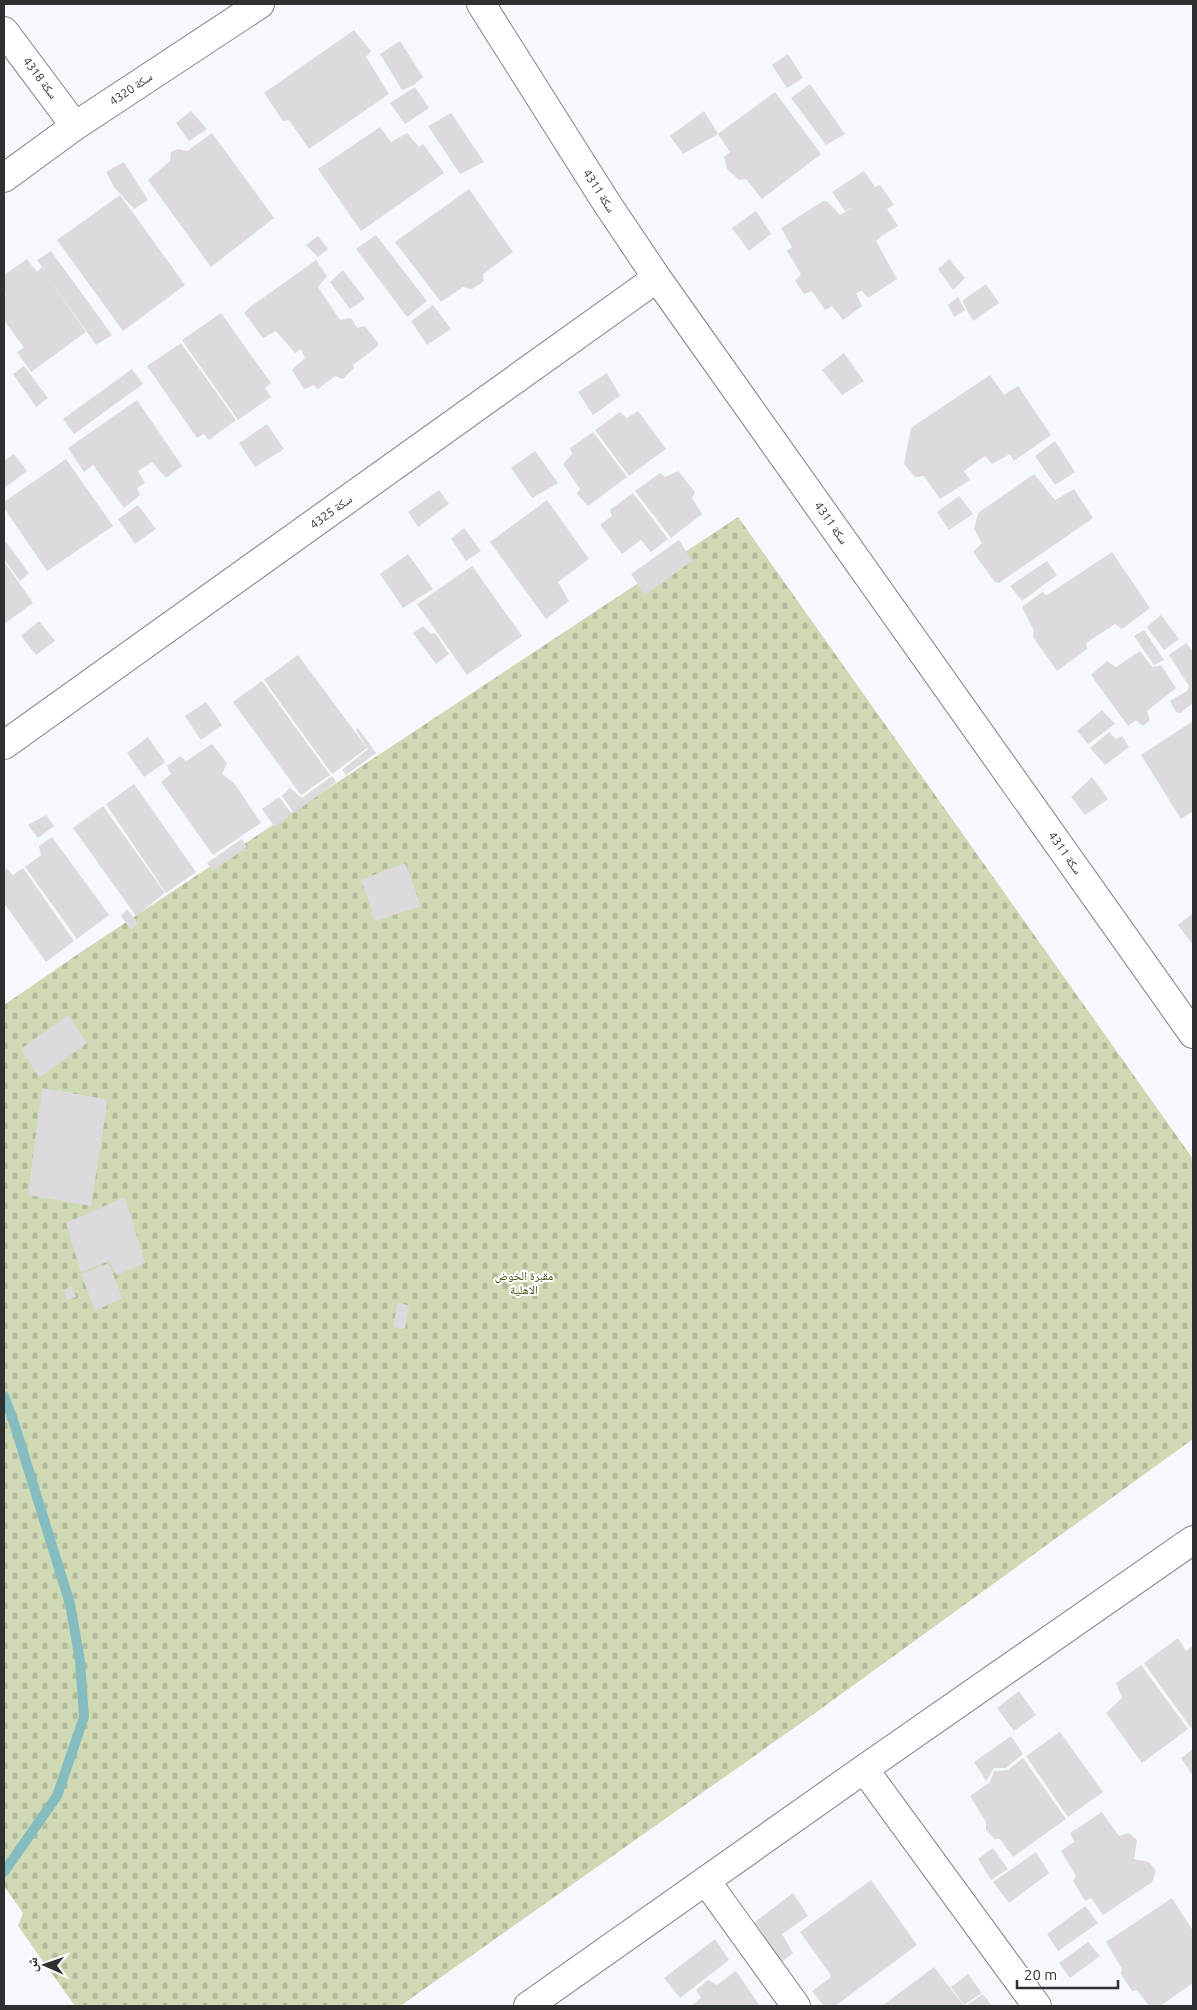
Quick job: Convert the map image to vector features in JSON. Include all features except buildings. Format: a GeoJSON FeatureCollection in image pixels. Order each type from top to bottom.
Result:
{"type":"FeatureCollection","features":[{"type":"Feature","properties":{"kind":"street","name":"سكة 4320"},"geometry":{"type":"LineString","coordinates":[[4,178],[75,126],[260,4]]}},
{"type":"Feature","properties":{"kind":"street","name":"سكة 4311"},"geometry":{"type":"LineString","coordinates":[[481,4],[606,202],[657,278],[1184,1001],[1193,1034]]}},
{"type":"Feature","properties":{"kind":"street","name":"سكة 4318"},"geometry":{"type":"LineString","coordinates":[[4,30],[75,126]]}},
{"type":"Feature","properties":{"kind":"street","name":"سكة 4325"},"geometry":{"type":"LineString","coordinates":[[4,745],[657,278]]}},
{"type":"Feature","properties":{"kind":"street"},"geometry":{"type":"LineString","coordinates":[[538,2003],[864,1769],[1193,1540]]}},
{"type":"Feature","properties":{"kind":"street"},"geometry":{"type":"LineString","coordinates":[[864,1769],[1036,2006]]}},
{"type":"Feature","properties":{"kind":"street"},"geometry":{"type":"LineString","coordinates":[[706,1881],[796,2006]]}},
{"type":"Feature","properties":{"kind":"green space","name":"مقبرة الخوض الاهلية"},"geometry":{"type":"Polygon","coordinates":[[[738,517],[1193,1159],[1193,1439],[811,1716],[400,2006],[75,2006],[18,1926],[23,1913],[4,1886],[4,1005],[81,952],[738,517]]]}},
{"type":"Feature","properties":{"kind":"waterway"},"geometry":{"type":"LineString","coordinates":[[4,1396],[70,1604],[80,1661],[84,1717],[57,1796],[4,1872]]}}]}
